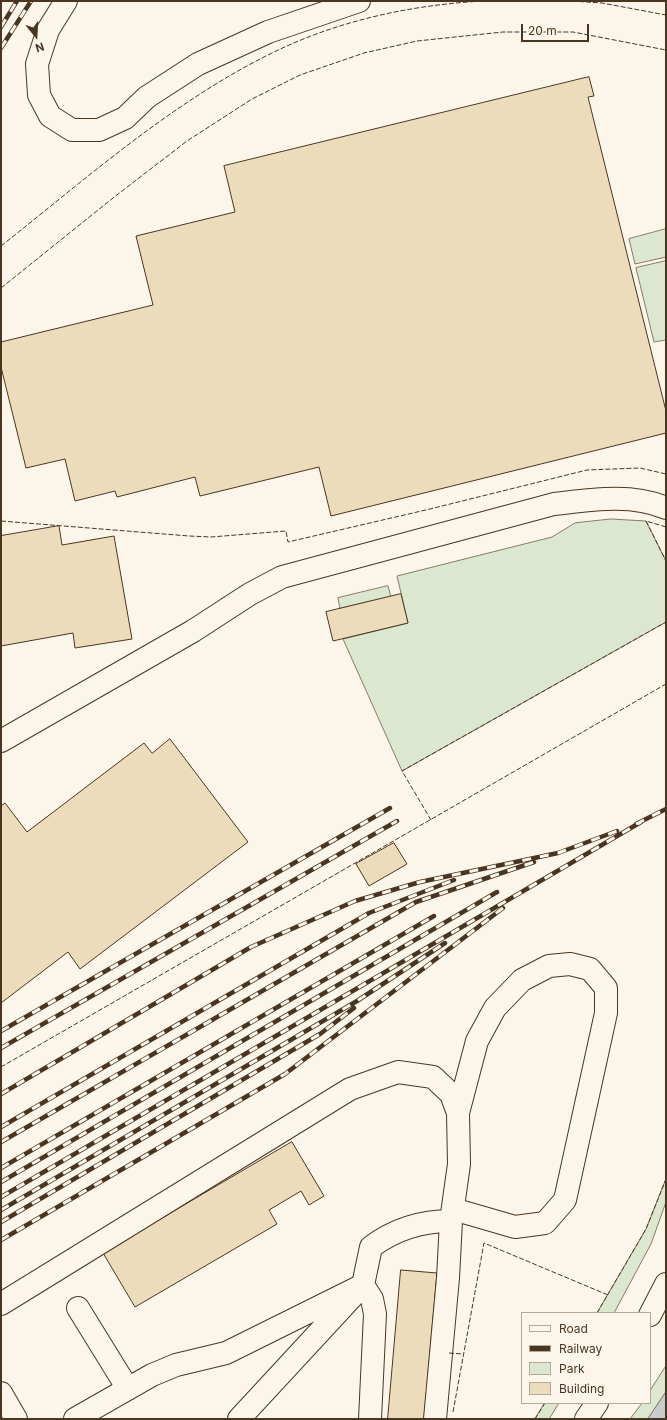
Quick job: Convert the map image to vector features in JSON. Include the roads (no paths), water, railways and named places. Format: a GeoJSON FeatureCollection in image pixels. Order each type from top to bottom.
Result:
{"type":"FeatureCollection","features":[{"type":"Feature","properties":{"kind":"street"},"geometry":{"type":"LineString","coordinates":[[66,1],[48,30],[37,64],[39,95],[50,116],[72,130],[99,130],[125,118],[147,97],[198,64],[268,32],[358,1]]}},
{"type":"Feature","properties":{"kind":"street"},"geometry":{"type":"LineString","coordinates":[[1,741],[192,631],[250,594],[282,577],[554,504],[596,499],[626,499],[658,504],[666,508]]}},
{"type":"Feature","properties":{"kind":"street"},"geometry":{"type":"LineString","coordinates":[[239,1419],[363,1286],[371,1247],[385,1236],[406,1227],[434,1221],[452,1215],[515,1227],[545,1223],[565,1200],[606,1013],[606,988],[590,969],[570,964],[549,966],[522,980],[495,1008],[477,1042],[458,1113],[459,1164],[452,1215],[448,1278],[435,1419]]}},
{"type":"Feature","properties":{"kind":"street"},"geometry":{"type":"LineString","coordinates":[[1,1304],[350,1089],[398,1072],[433,1077],[451,1094],[458,1113]]}},
{"type":"Feature","properties":{"kind":"street"},"geometry":{"type":"LineString","coordinates":[[651,1313],[666,1284]]}},
{"type":"Feature","properties":{"kind":"street"},"geometry":{"type":"LineString","coordinates":[[76,1419],[152,1375],[176,1365],[226,1353],[363,1286]]}},
{"type":"Feature","properties":{"kind":"street"},"geometry":{"type":"LineString","coordinates":[[363,1286],[372,1298],[375,1314],[370,1419]]}},
{"type":"Feature","properties":{"kind":"street"},"geometry":{"type":"LineString","coordinates":[[78,1308],[128,1389]]}},
{"type":"Feature","properties":{"kind":"street"},"geometry":{"type":"LineString","coordinates":[[1,1393],[16,1419]]}},
{"type":"Feature","properties":{"kind":"street"},"geometry":{"type":"LineString","coordinates":[[586,1419],[596,1404]]}},
{"type":"Feature","properties":{"kind":"railway"},"geometry":{"type":"LineString","coordinates":[[1,27],[17,1]]}},
{"type":"Feature","properties":{"kind":"railway"},"geometry":{"type":"LineString","coordinates":[[1,48],[31,1]]}},
{"type":"Feature","properties":{"kind":"railway"},"geometry":{"type":"LineString","coordinates":[[1,1031],[390,808]]}},
{"type":"Feature","properties":{"kind":"railway"},"geometry":{"type":"LineString","coordinates":[[636,824],[666,809]]}},
{"type":"Feature","properties":{"kind":"railway"},"geometry":{"type":"LineString","coordinates":[[1,1048],[397,821]]}},
{"type":"Feature","properties":{"kind":"railway"},"geometry":{"type":"LineString","coordinates":[[1,1197],[641,822]]}},
{"type":"Feature","properties":{"kind":"railway"},"geometry":{"type":"LineString","coordinates":[[1,1094],[251,947],[355,901],[420,882],[558,853],[617,831]]}},
{"type":"Feature","properties":{"kind":"railway"},"geometry":{"type":"LineString","coordinates":[[1,1142],[416,902],[534,862]]}},
{"type":"Feature","properties":{"kind":"railway"},"geometry":{"type":"LineString","coordinates":[[1,1127],[369,913],[454,880]]}},
{"type":"Feature","properties":{"kind":"railway"},"geometry":{"type":"LineString","coordinates":[[1,1182],[497,892]]}},
{"type":"Feature","properties":{"kind":"railway"},"geometry":{"type":"LineString","coordinates":[[1,1240],[285,1074],[503,908]]}},
{"type":"Feature","properties":{"kind":"railway"},"geometry":{"type":"LineString","coordinates":[[1,1168],[434,916]]}},
{"type":"Feature","properties":{"kind":"railway"},"geometry":{"type":"LineString","coordinates":[[1,1210],[357,1001],[445,943]]}},
{"type":"Feature","properties":{"kind":"railway"},"geometry":{"type":"LineString","coordinates":[[1,1222],[320,1034],[354,1008]]}}]}
